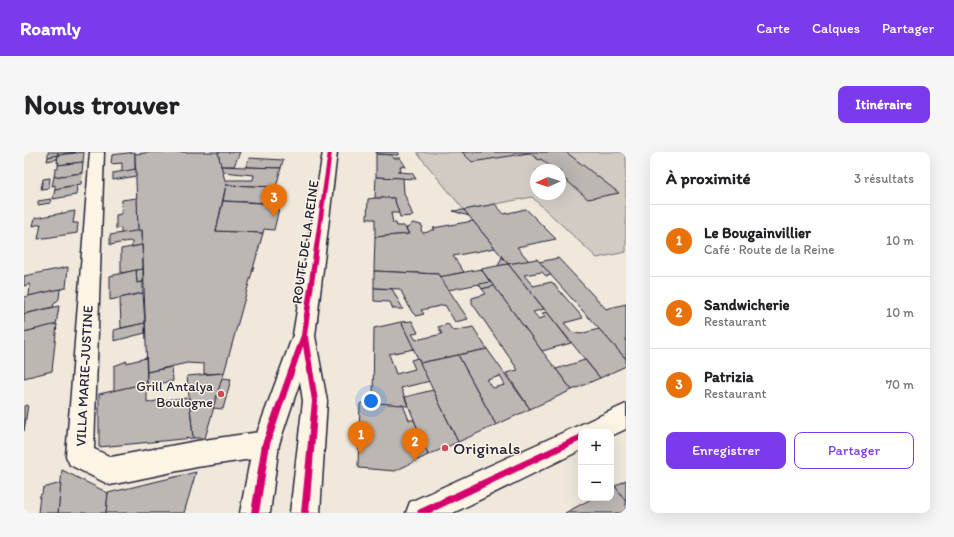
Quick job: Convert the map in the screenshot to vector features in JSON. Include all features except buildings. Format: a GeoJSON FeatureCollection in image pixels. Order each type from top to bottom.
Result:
{"type":"FeatureCollection","features":[{"type":"Feature","properties":{"kind":"main road","name":"VILLA MARIE-JUSTINE"},"geometry":{"type":"LineString","coordinates":[[97,152],[80,456],[110,471],[197,454],[266,444]]}},
{"type":"Feature","properties":{"kind":"main road","name":"ROUTE DE LA REINE"},"geometry":{"type":"LineString","coordinates":[[255,513],[266,444],[304,335],[330,152]]}},
{"type":"Feature","properties":{"kind":"main road","name":"ROUTE DE LA REINE"},"geometry":{"type":"LineString","coordinates":[[304,335],[315,401],[305,513]]}},
{"type":"Feature","properties":{"kind":"main road"},"geometry":{"type":"LineString","coordinates":[[598,429],[626,416]]}},
{"type":"Feature","properties":{"kind":"main road"},"geometry":{"type":"LineString","coordinates":[[421,513],[578,438]]}},
{"type":"Feature","properties":{"kind":"shaded area"},"geometry":{"type":"Polygon","coordinates":[[[418,152],[626,152],[626,252],[597,258],[535,200],[566,200],[566,164],[530,164],[530,197],[464,210],[418,154],[418,152]]]}},
{"type":"Feature","properties":{"kind":"cycle path"},"geometry":{"type":"LineString","coordinates":[[255,513],[266,444],[304,335],[330,152]]}},
{"type":"Feature","properties":{"kind":"cycle path"},"geometry":{"type":"LineString","coordinates":[[305,337],[315,401],[305,513]]}},
{"type":"Feature","properties":{"kind":"cycle path"},"geometry":{"type":"LineString","coordinates":[[421,513],[578,438]]}},
{"type":"Feature","properties":{"kind":"place","name":"Patrizia"},"geometry":{"type":"Point","coordinates":[274,217]}},
{"type":"Feature","properties":{"kind":"place","name":"Grill Antalya Boulogne"},"geometry":{"type":"Point","coordinates":[221,394]}},
{"type":"Feature","properties":{"kind":"place","name":"Originals"},"geometry":{"type":"Point","coordinates":[445,448]}},
{"type":"Feature","properties":{"kind":"place","name":"Le Bougainvillier"},"geometry":{"type":"Point","coordinates":[361,454]}},
{"type":"Feature","properties":{"kind":"place","name":"Sandwicherie"},"geometry":{"type":"Point","coordinates":[415,461]}}]}
